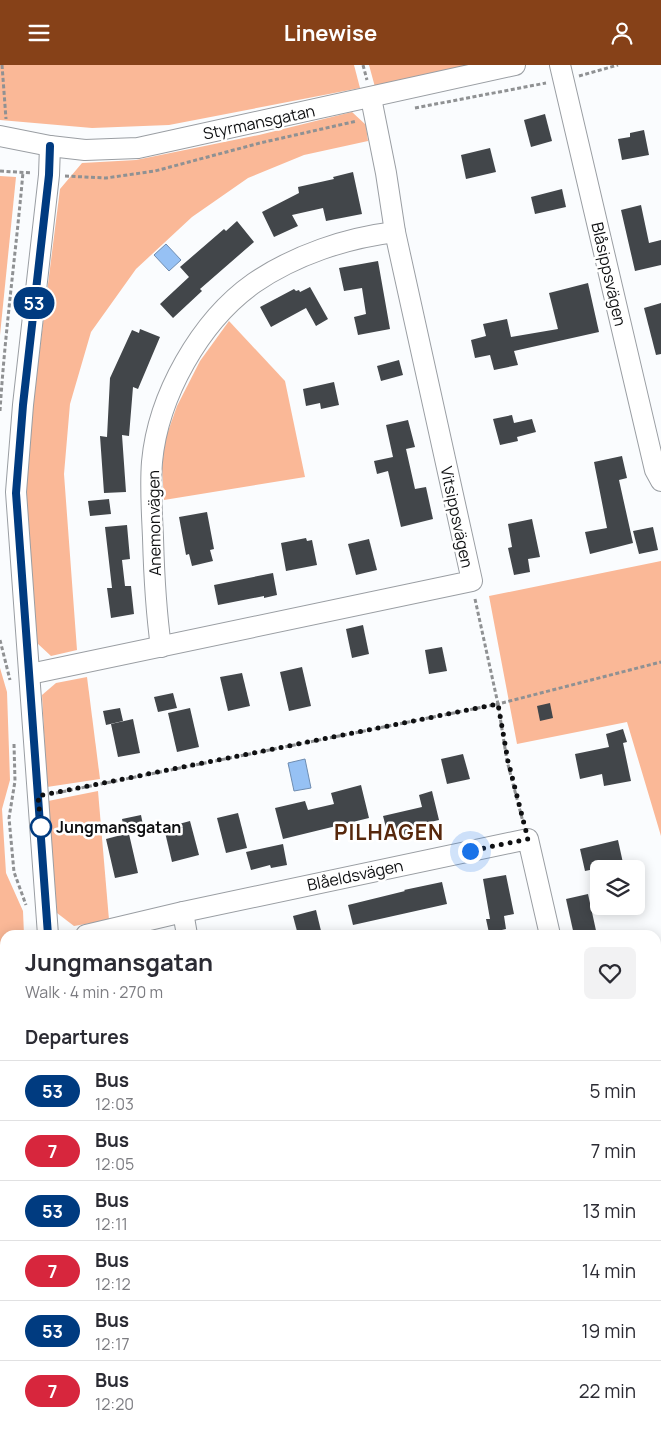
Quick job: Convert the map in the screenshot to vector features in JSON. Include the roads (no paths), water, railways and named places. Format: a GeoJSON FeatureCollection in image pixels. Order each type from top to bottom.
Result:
{"type":"FeatureCollection","features":[{"type":"Feature","properties":{"kind":"street","name":"Styrmansgatan"},"geometry":{"type":"LineString","coordinates":[[4,137],[50,146],[85,150],[138,148],[515,65]]}},
{"type":"Feature","properties":{"kind":"street","name":"Blåsippsvägen"},"geometry":{"type":"LineString","coordinates":[[560,65],[655,470],[661,481]]}},
{"type":"Feature","properties":{"kind":"street","name":"Vitsippsvägen"},"geometry":{"type":"LineString","coordinates":[[30,674],[472,581],[395,232],[372,98]]}},
{"type":"Feature","properties":{"kind":"street"},"geometry":{"type":"LineString","coordinates":[[48,930],[16,493],[23,405],[49,175],[50,146]]}},
{"type":"Feature","properties":{"kind":"street","name":"Anemonvägen"},"geometry":{"type":"LineString","coordinates":[[160,647],[154,576],[151,493],[152,461],[167,400],[180,370],[204,333],[226,308],[254,284],[285,265],[312,253],[342,242],[375,234],[395,232]]}},
{"type":"Feature","properties":{"kind":"street","name":"Blåeldsvägen"},"geometry":{"type":"LineString","coordinates":[[107,930],[183,912],[528,839],[549,930]]}},
{"type":"Feature","properties":{"kind":"street"},"geometry":{"type":"LineString","coordinates":[[183,912],[186,930]]}},
{"type":"Feature","properties":{"kind":"water"},"geometry":{"type":"Polygon","coordinates":[[[166,244],[181,260],[169,271],[154,255],[166,244]]]}},
{"type":"Feature","properties":{"kind":"water"},"geometry":{"type":"Polygon","coordinates":[[[305,759],[311,788],[294,791],[288,763],[305,759]]]}},
{"type":"Feature","properties":{"kind":"place","name":"Jungmansgatan"},"geometry":{"type":"Point","coordinates":[41,827]}},
{"type":"Feature","properties":{"kind":"district","name":"PILHAGEN"},"geometry":{"type":"Point","coordinates":[389,832]}}]}
